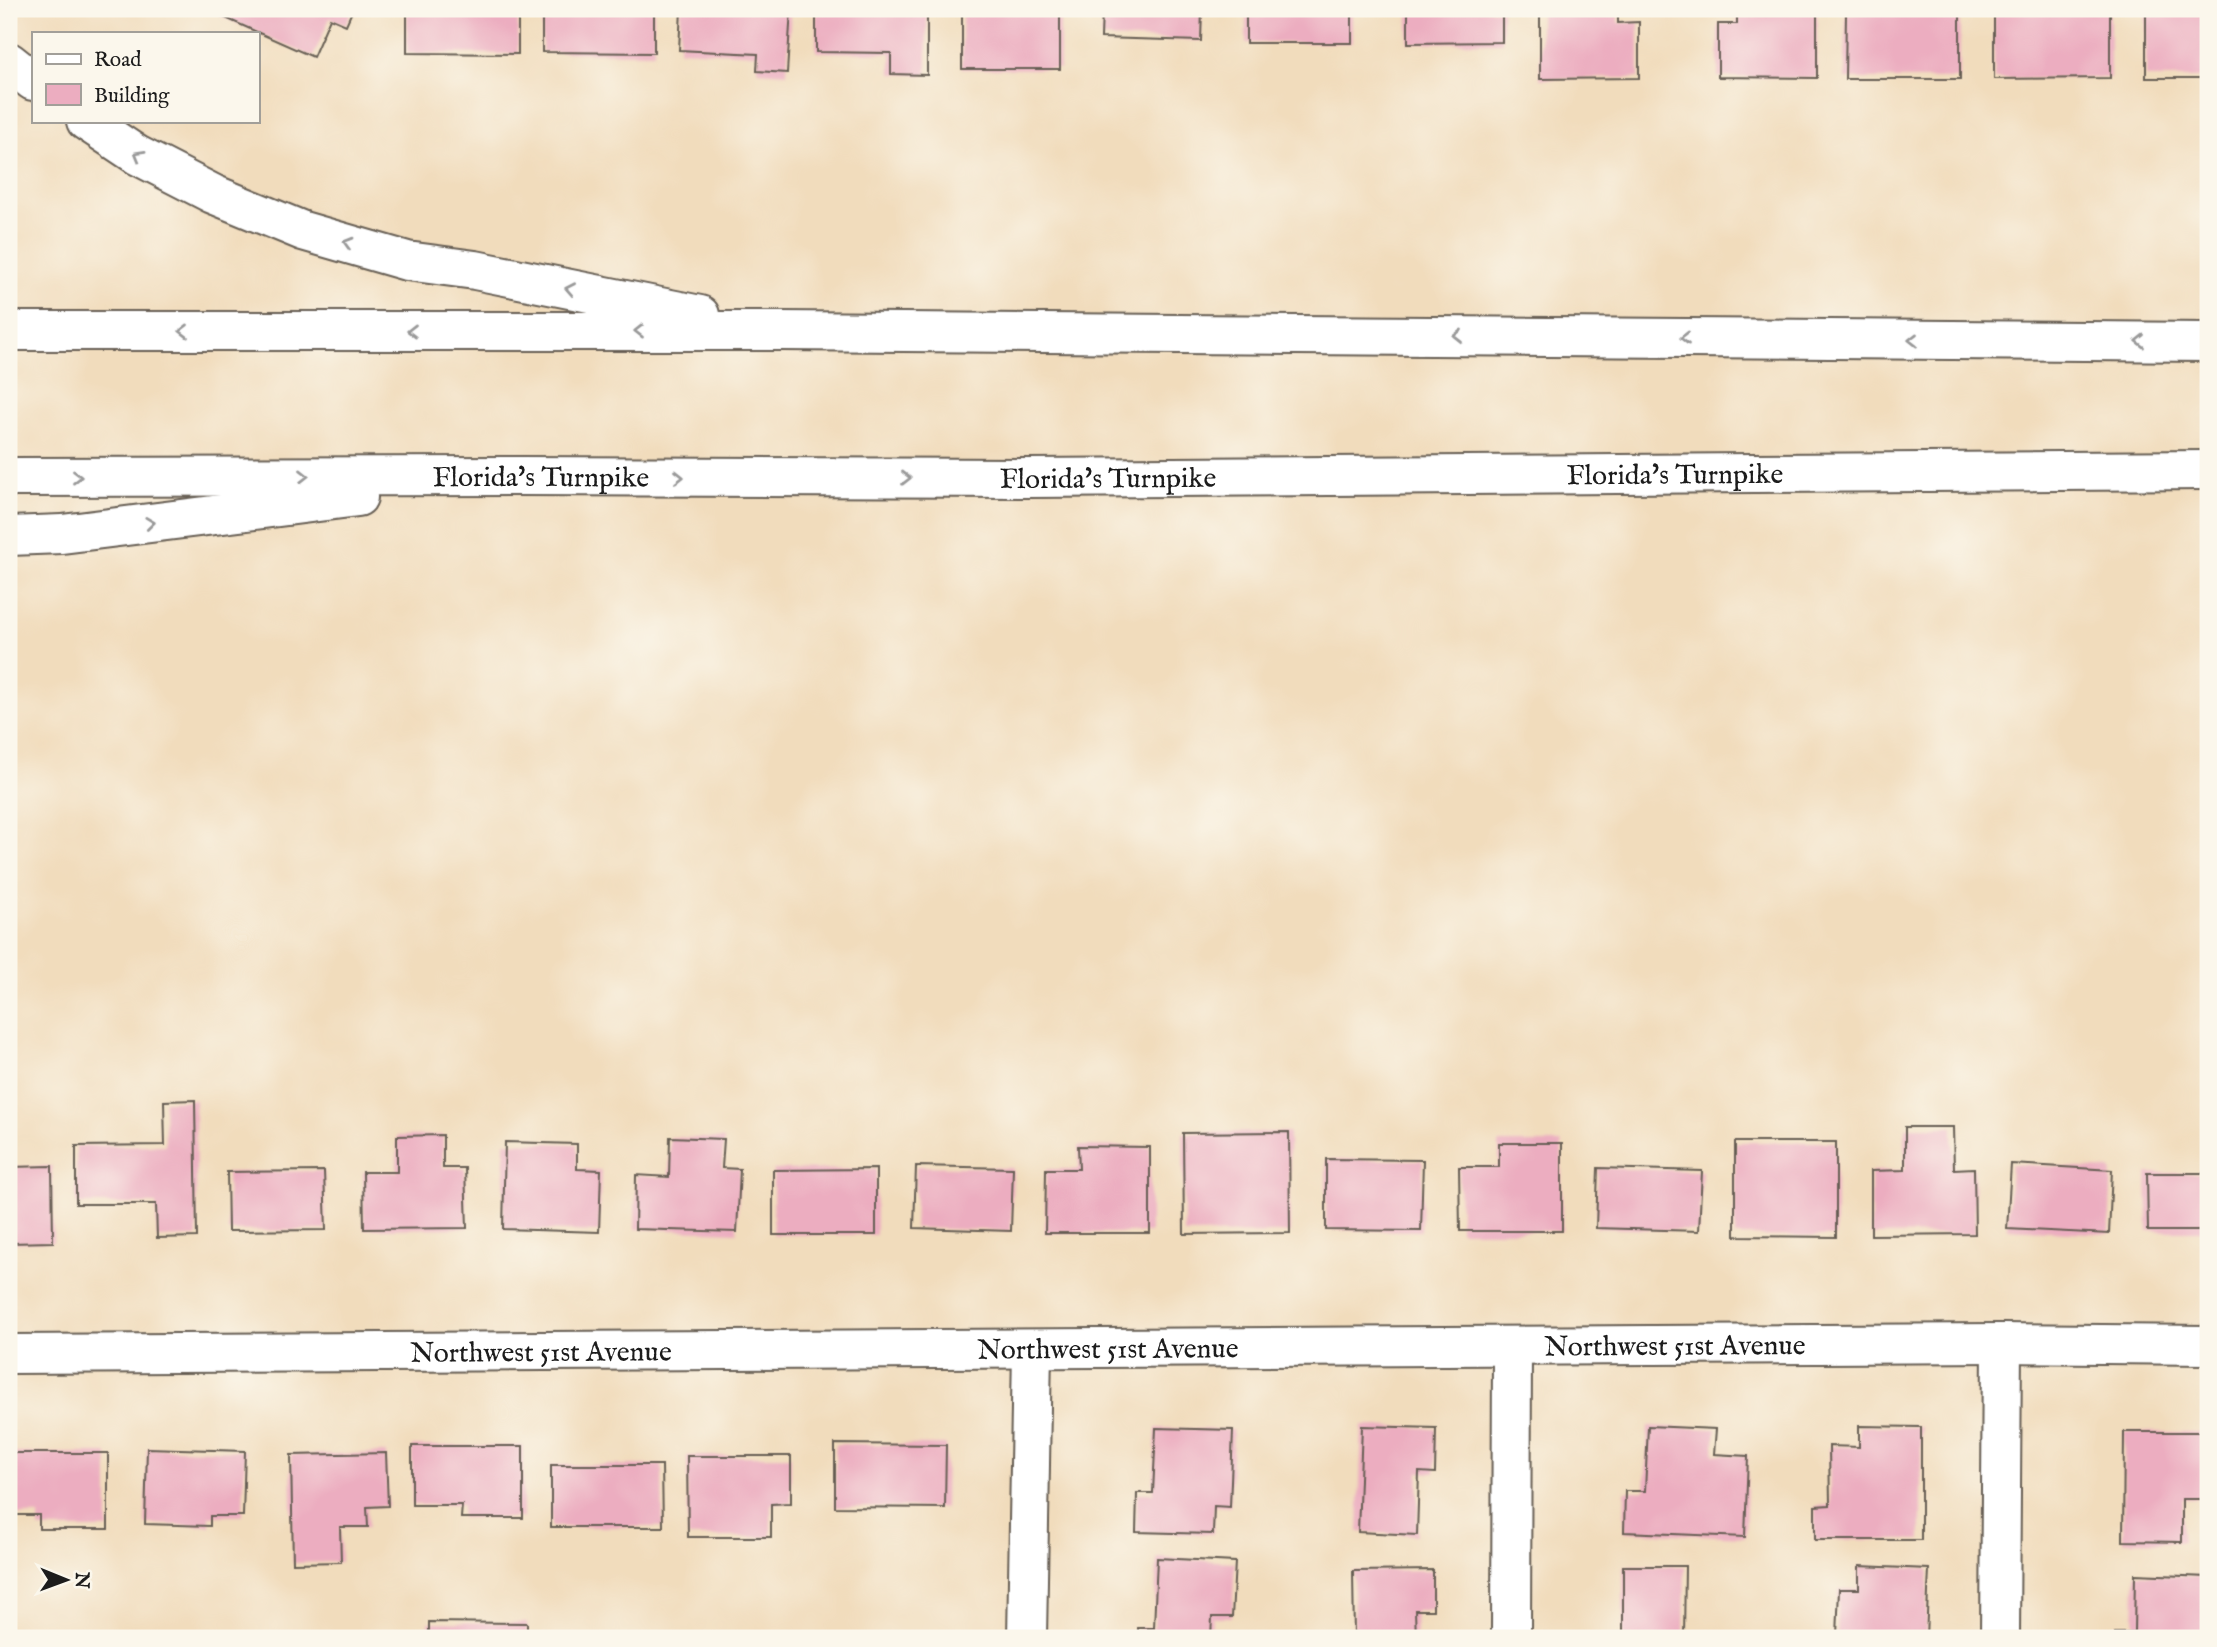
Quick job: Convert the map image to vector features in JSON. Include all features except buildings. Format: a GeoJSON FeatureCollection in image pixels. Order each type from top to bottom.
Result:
{"type":"FeatureCollection","features":[{"type":"Feature","properties":{"kind":"main road"},"geometry":{"type":"LineString","coordinates":[[9,62],[32,80]]}},
{"type":"Feature","properties":{"kind":"main road"},"geometry":{"type":"LineString","coordinates":[[88,122],[137,155],[213,194],[303,230],[407,261],[475,270],[781,331]]}},
{"type":"Feature","properties":{"kind":"main road"},"geometry":{"type":"LineString","coordinates":[[9,331],[781,331],[2208,342]]}},
{"type":"Feature","properties":{"kind":"main road","name":"Florida's Turnpike"},"geometry":{"type":"LineString","coordinates":[[9,477],[1030,478],[2208,470]]}},
{"type":"Feature","properties":{"kind":"main road"},"geometry":{"type":"LineString","coordinates":[[9,537],[62,534],[520,476]]}},
{"type":"Feature","properties":{"kind":"main road"},"geometry":{"type":"LineString","coordinates":[[2000,1638],[2002,1343]]}},
{"type":"Feature","properties":{"kind":"main road","name":"Northwest 51st Avenue"},"geometry":{"type":"LineString","coordinates":[[9,1354],[2002,1343],[2208,1345]]}},
{"type":"Feature","properties":{"kind":"main road"},"geometry":{"type":"LineString","coordinates":[[1511,1638],[1512,1347]]}},
{"type":"Feature","properties":{"kind":"main road"},"geometry":{"type":"LineString","coordinates":[[1027,1638],[1032,1349]]}}]}
